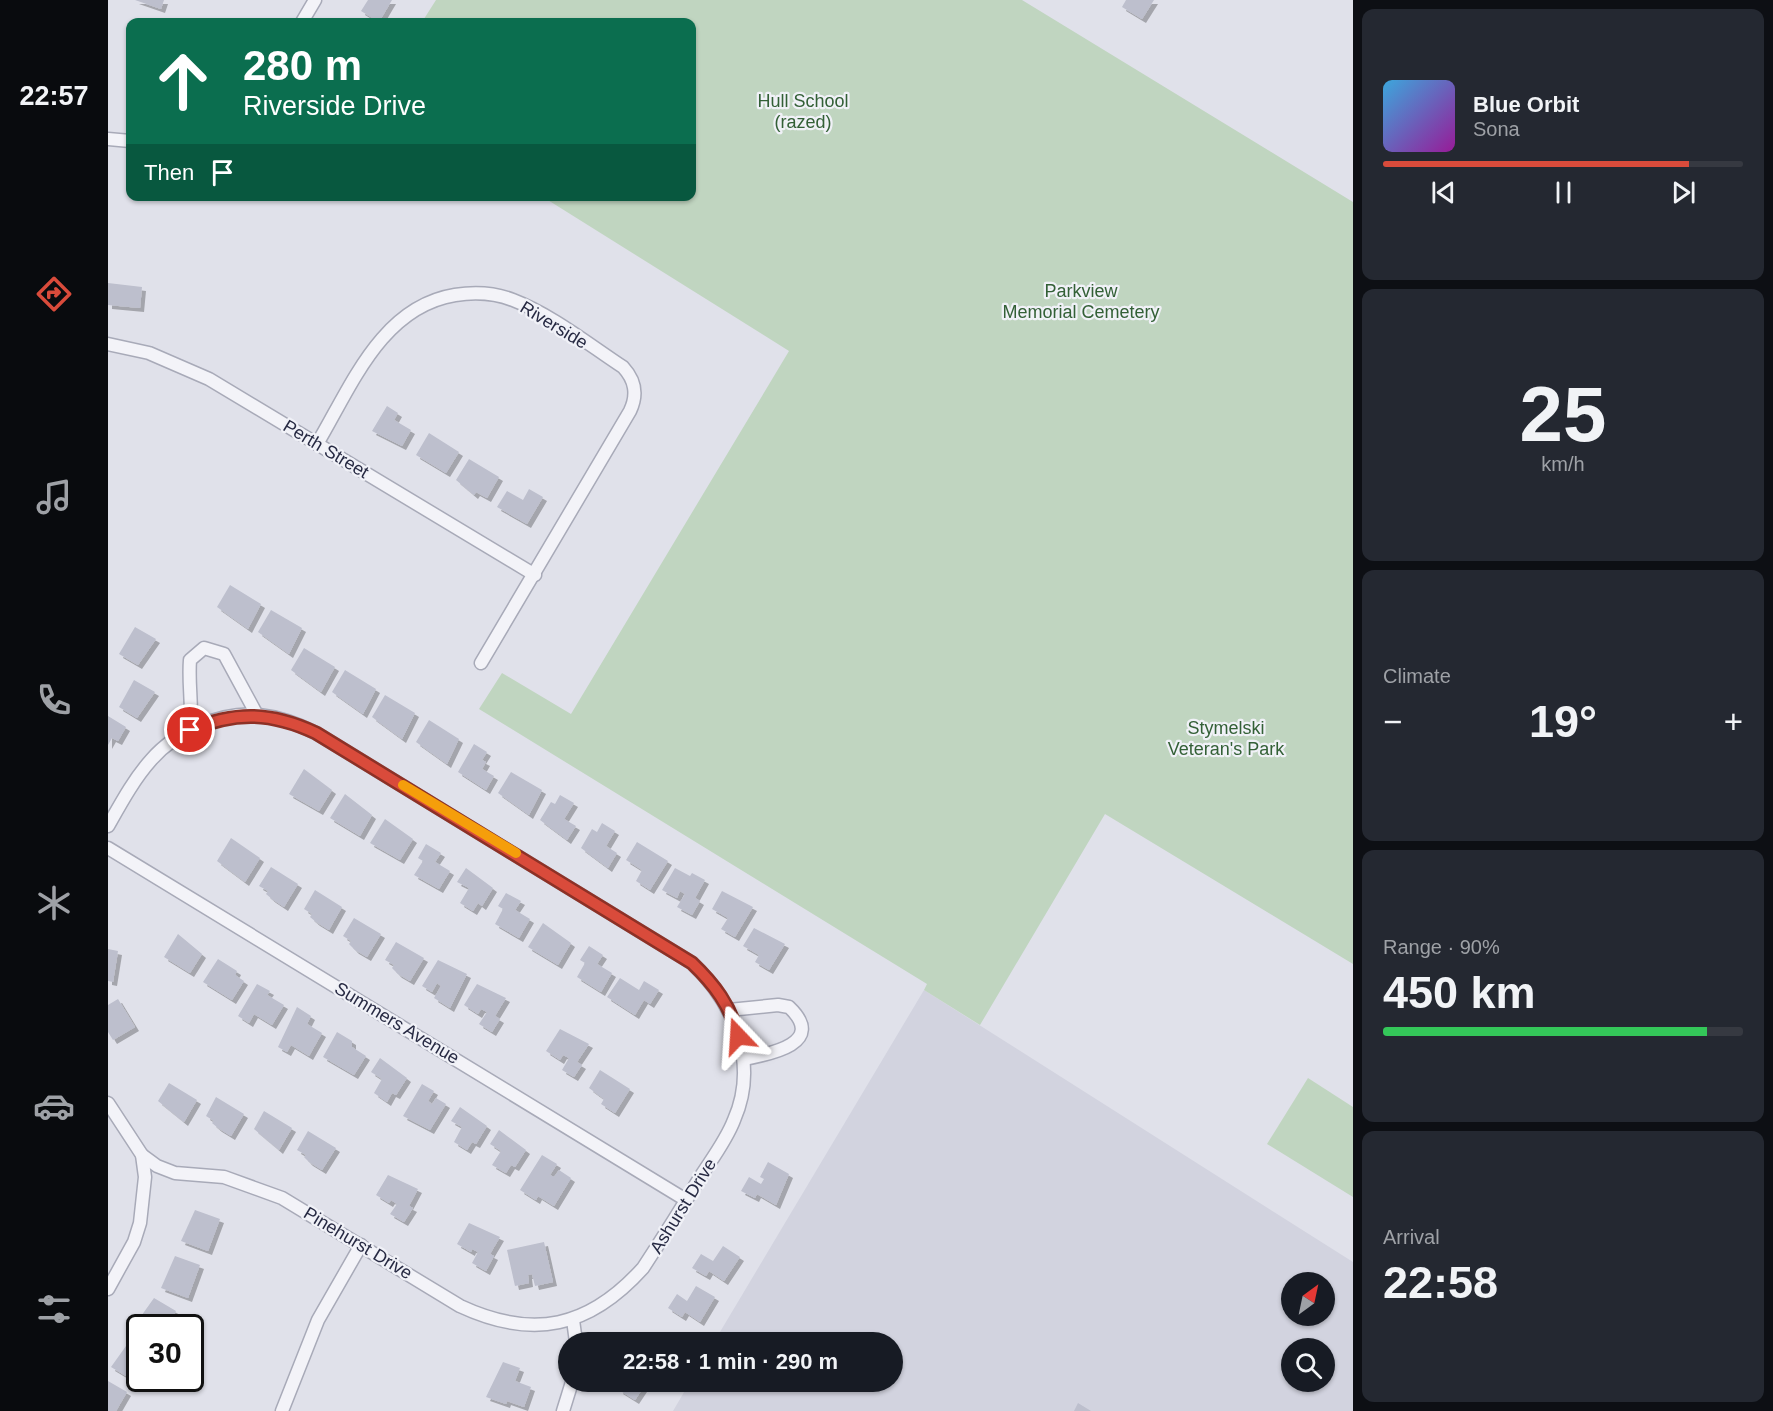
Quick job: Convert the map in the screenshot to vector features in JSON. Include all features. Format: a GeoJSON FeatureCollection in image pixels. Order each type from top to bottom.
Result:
{"type":"FeatureCollection","features":[{"type":"Feature","properties":{"kind":"street"},"geometry":{"type":"LineString","coordinates":[[304,18],[315,0]]}},
{"type":"Feature","properties":{"kind":"street"},"geometry":{"type":"LineString","coordinates":[[108,139],[126,141]]}},
{"type":"Feature","properties":{"kind":"street","name":"Riverside"},"geometry":{"type":"LineString","coordinates":[[317,444],[380,340],[396,322],[415,309],[446,297],[479,293],[512,300],[541,315],[623,367],[632,378],[635,395],[630,411],[535,574]]}},
{"type":"Feature","properties":{"kind":"street","name":"Perth Street"},"geometry":{"type":"LineString","coordinates":[[108,344],[177,363],[209,379],[535,574]]}},
{"type":"Feature","properties":{"kind":"street"},"geometry":{"type":"LineString","coordinates":[[482,663],[535,574]]}},
{"type":"Feature","properties":{"kind":"street"},"geometry":{"type":"LineString","coordinates":[[108,826],[140,773],[153,757],[190,730],[219,720],[257,715],[224,654],[215,649],[204,648],[190,660],[188,688],[192,711],[190,730]]}},
{"type":"Feature","properties":{"kind":"street","name":"Ashurst Drive"},"geometry":{"type":"LineString","coordinates":[[257,715],[297,724],[316,733],[670,948],[708,978],[729,1010],[744,1059],[743,1091],[735,1119],[643,1268],[629,1284],[602,1306],[573,1320]]}},
{"type":"Feature","properties":{"kind":"street","name":"Summers Avenue"},"geometry":{"type":"LineString","coordinates":[[108,848],[686,1200]]}},
{"type":"Feature","properties":{"kind":"street"},"geometry":{"type":"LineString","coordinates":[[729,1010],[778,1005],[789,1007],[801,1022],[802,1031],[793,1044],[769,1054],[744,1059]]}},
{"type":"Feature","properties":{"kind":"street"},"geometry":{"type":"LineString","coordinates":[[108,1103],[142,1155],[145,1197],[134,1242],[108,1289]]}},
{"type":"Feature","properties":{"kind":"street","name":"Pinehurst Drive"},"geometry":{"type":"LineString","coordinates":[[142,1155],[157,1166],[175,1173],[224,1177],[265,1190],[361,1245],[460,1306],[483,1317],[529,1325],[573,1320]]}},
{"type":"Feature","properties":{"kind":"street"},"geometry":{"type":"LineString","coordinates":[[282,1411],[318,1320],[361,1245]]}},
{"type":"Feature","properties":{"kind":"street"},"geometry":{"type":"LineString","coordinates":[[573,1320],[575,1332]]}},
{"type":"Feature","properties":{"kind":"street"},"geometry":{"type":"LineString","coordinates":[[563,1411],[569,1392]]}},
{"type":"Feature","properties":{"kind":"shaded area"},"geometry":{"type":"Polygon","coordinates":[[[924,990],[1353,1262],[1353,1411],[673,1411],[684,1392],[903,1392],[903,1332],[720,1332],[924,990]]]}},
{"type":"Feature","properties":{"kind":"green space","name":"Parkview Memorial Cemetery"},"geometry":{"type":"Polygon","coordinates":[[[436,0],[1022,0],[1353,202],[1353,964],[1105,814],[980,1025],[924,990],[927,984],[479,709],[502,673],[571,714],[789,351],[549,201],[696,201],[696,18],[425,18],[436,0]]]}},
{"type":"Feature","properties":{"kind":"green space"},"geometry":{"type":"Polygon","coordinates":[[[1308,1078],[1353,1107],[1353,1197],[1267,1144],[1308,1078]]]}},
{"type":"Feature","properties":{"kind":"building"},"geometry":{"type":"Polygon","coordinates":[[[135,0],[164,0],[161,9],[135,0]]]}},
{"type":"Feature","properties":{"kind":"building"},"geometry":{"type":"Polygon","coordinates":[[[368,0],[392,0],[381,18],[372,18],[361,11],[368,0]]]}},
{"type":"Feature","properties":{"kind":"building"},"geometry":{"type":"Polygon","coordinates":[[[1126,0],[1154,0],[1142,19],[1122,7],[1126,0]]]}},
{"type":"Feature","properties":{"kind":"building"},"geometry":{"type":"Polygon","coordinates":[[[108,283],[142,287],[140,308],[108,305],[108,283]]]}},
{"type":"Feature","properties":{"kind":"building"},"geometry":{"type":"Polygon","coordinates":[[[387,406],[398,413],[394,420],[411,430],[402,446],[372,431],[387,406]]]}},
{"type":"Feature","properties":{"kind":"building"},"geometry":{"type":"Polygon","coordinates":[[[429,433],[459,452],[446,473],[416,455],[429,433]]]}},
{"type":"Feature","properties":{"kind":"building"},"geometry":{"type":"Polygon","coordinates":[[[469,459],[499,477],[487,498],[476,492],[474,495],[456,480],[469,459]]]}},
{"type":"Feature","properties":{"kind":"building"},"geometry":{"type":"Polygon","coordinates":[[[529,489],[543,497],[527,524],[497,507],[507,491],[523,500],[529,489]]]}},
{"type":"Feature","properties":{"kind":"building"},"geometry":{"type":"Polygon","coordinates":[[[230,585],[261,604],[248,629],[217,607],[230,585]]]}},
{"type":"Feature","properties":{"kind":"building"},"geometry":{"type":"Polygon","coordinates":[[[271,610],[302,628],[289,654],[258,632],[271,610]]]}},
{"type":"Feature","properties":{"kind":"building"},"geometry":{"type":"Polygon","coordinates":[[[135,627],[156,639],[138,665],[119,654],[135,627]]]}},
{"type":"Feature","properties":{"kind":"building"},"geometry":{"type":"Polygon","coordinates":[[[304,648],[335,667],[321,692],[291,670],[304,648]]]}},
{"type":"Feature","properties":{"kind":"building"},"geometry":{"type":"Polygon","coordinates":[[[345,670],[376,689],[363,714],[332,692],[345,670]]]}},
{"type":"Feature","properties":{"kind":"building"},"geometry":{"type":"Polygon","coordinates":[[[134,680],[155,692],[137,718],[119,707],[134,680]]]}},
{"type":"Feature","properties":{"kind":"building"},"geometry":{"type":"Polygon","coordinates":[[[385,695],[415,713],[402,739],[372,717],[385,695]]]}},
{"type":"Feature","properties":{"kind":"building"},"geometry":{"type":"Polygon","coordinates":[[[108,716],[126,727],[118,741],[112,738],[108,745],[108,716]]]}},
{"type":"Feature","properties":{"kind":"building"},"geometry":{"type":"Polygon","coordinates":[[[429,720],[459,739],[447,764],[416,742],[429,720]]]}},
{"type":"Feature","properties":{"kind":"building"},"geometry":{"type":"Polygon","coordinates":[[[474,744],[487,752],[482,760],[486,762],[482,769],[494,776],[486,790],[458,772],[474,744]]]}},
{"type":"Feature","properties":{"kind":"building"},"geometry":{"type":"Polygon","coordinates":[[[304,769],[332,790],[319,811],[289,794],[304,769]]]}},
{"type":"Feature","properties":{"kind":"building"},"geometry":{"type":"Polygon","coordinates":[[[511,772],[542,790],[529,815],[498,793],[511,772]]]}},
{"type":"Feature","properties":{"kind":"building"},"geometry":{"type":"Polygon","coordinates":[[[345,794],[372,815],[360,836],[330,818],[345,794]]]}},
{"type":"Feature","properties":{"kind":"building"},"geometry":{"type":"Polygon","coordinates":[[[560,795],[574,803],[564,819],[576,826],[567,840],[540,820],[551,802],[555,804],[560,795]]]}},
{"type":"Feature","properties":{"kind":"building"},"geometry":{"type":"Polygon","coordinates":[[[385,819],[413,839],[400,860],[370,843],[385,819]]]}},
{"type":"Feature","properties":{"kind":"building"},"geometry":{"type":"Polygon","coordinates":[[[602,823],[615,831],[606,846],[617,853],[608,868],[581,848],[592,829],[597,832],[602,823]]]}},
{"type":"Feature","properties":{"kind":"building"},"geometry":{"type":"Polygon","coordinates":[[[231,838],[260,858],[245,882],[217,861],[231,838]]]}},
{"type":"Feature","properties":{"kind":"building"},"geometry":{"type":"Polygon","coordinates":[[[637,842],[668,861],[650,890],[636,881],[642,870],[626,860],[637,842]]]}},
{"type":"Feature","properties":{"kind":"building"},"geometry":{"type":"Polygon","coordinates":[[[426,844],[441,853],[435,862],[450,871],[439,889],[414,875],[423,861],[418,858],[426,844]]]}},
{"type":"Feature","properties":{"kind":"building"},"geometry":{"type":"Polygon","coordinates":[[[271,867],[298,884],[284,907],[266,894],[268,891],[259,886],[271,867]]]}},
{"type":"Feature","properties":{"kind":"building"},"geometry":{"type":"Polygon","coordinates":[[[466,868],[493,888],[482,906],[478,903],[473,911],[460,903],[469,888],[457,882],[466,868]]]}},
{"type":"Feature","properties":{"kind":"building"},"geometry":{"type":"Polygon","coordinates":[[[675,868],[690,876],[692,873],[705,880],[695,898],[700,901],[692,915],[677,907],[685,894],[680,891],[677,898],[662,890],[675,868]]]}},
{"type":"Feature","properties":{"kind":"building"},"geometry":{"type":"Polygon","coordinates":[[[315,890],[342,907],[329,930],[310,917],[312,914],[304,909],[315,890]]]}},
{"type":"Feature","properties":{"kind":"building"},"geometry":{"type":"Polygon","coordinates":[[[722,891],[753,907],[735,937],[721,929],[728,918],[712,909],[722,891]]]}},
{"type":"Feature","properties":{"kind":"building"},"geometry":{"type":"Polygon","coordinates":[[[506,893],[521,901],[515,910],[530,919],[519,938],[495,924],[503,909],[498,906],[506,893]]]}},
{"type":"Feature","properties":{"kind":"building"},"geometry":{"type":"Polygon","coordinates":[[[354,918],[381,934],[367,957],[355,950],[349,944],[351,941],[343,936],[354,918]]]}},
{"type":"Feature","properties":{"kind":"building"},"geometry":{"type":"Polygon","coordinates":[[[543,923],[571,943],[558,965],[528,947],[543,923]]]}},
{"type":"Feature","properties":{"kind":"building"},"geometry":{"type":"Polygon","coordinates":[[[754,928],[785,944],[769,970],[755,962],[759,955],[743,946],[754,928]]]}},
{"type":"Feature","properties":{"kind":"building"},"geometry":{"type":"Polygon","coordinates":[[[178,934],[202,954],[190,973],[164,957],[178,934]]]}},
{"type":"Feature","properties":{"kind":"building"},"geometry":{"type":"Polygon","coordinates":[[[396,942],[424,958],[410,981],[398,974],[392,968],[394,965],[385,960],[396,942]]]}},
{"type":"Feature","properties":{"kind":"building"},"geometry":{"type":"Polygon","coordinates":[[[589,946],[603,955],[597,964],[612,973],[601,992],[577,977],[585,963],[580,960],[589,946]]]}},
{"type":"Feature","properties":{"kind":"building"},"geometry":{"type":"Polygon","coordinates":[[[108,949],[118,951],[113,982],[108,981],[108,949]]]}},
{"type":"Feature","properties":{"kind":"building"},"geometry":{"type":"Polygon","coordinates":[[[218,959],[237,971],[235,975],[244,981],[232,1000],[203,982],[218,959]]]}},
{"type":"Feature","properties":{"kind":"building"},"geometry":{"type":"Polygon","coordinates":[[[438,960],[467,974],[450,1008],[434,998],[441,986],[437,983],[432,992],[422,986],[438,960]]]}},
{"type":"Feature","properties":{"kind":"building"},"geometry":{"type":"Polygon","coordinates":[[[620,978],[639,990],[644,981],[659,990],[650,1004],[644,1000],[635,1015],[607,997],[620,978]]]}},
{"type":"Feature","properties":{"kind":"building"},"geometry":{"type":"Polygon","coordinates":[[[257,984],[270,991],[267,995],[284,1005],[272,1025],[254,1014],[249,1023],[238,1016],[257,984]]]}},
{"type":"Feature","properties":{"kind":"building"},"geometry":{"type":"Polygon","coordinates":[[[477,984],[506,998],[495,1016],[500,1019],[492,1032],[479,1024],[487,1012],[481,1009],[478,1014],[464,1005],[477,984]]]}},
{"type":"Feature","properties":{"kind":"building"},"geometry":{"type":"Polygon","coordinates":[[[118,999],[135,1027],[113,1040],[108,1032],[108,1005],[118,999]]]}},
{"type":"Feature","properties":{"kind":"building"},"geometry":{"type":"Polygon","coordinates":[[[297,1007],[311,1016],[307,1024],[322,1033],[309,1056],[291,1045],[287,1052],[278,1047],[297,1007]]]}},
{"type":"Feature","properties":{"kind":"building"},"geometry":{"type":"Polygon","coordinates":[[[560,1029],[589,1044],[577,1062],[582,1065],[574,1077],[562,1070],[569,1058],[563,1055],[560,1060],[546,1051],[560,1029]]]}},
{"type":"Feature","properties":{"kind":"building"},"geometry":{"type":"Polygon","coordinates":[[[337,1032],[352,1041],[352,1047],[366,1056],[354,1075],[323,1057],[337,1032]]]}},
{"type":"Feature","properties":{"kind":"building"},"geometry":{"type":"Polygon","coordinates":[[[380,1058],[407,1078],[396,1095],[392,1093],[387,1102],[374,1093],[382,1079],[371,1072],[380,1058]]]}},
{"type":"Feature","properties":{"kind":"building"},"geometry":{"type":"Polygon","coordinates":[[[600,1070],[630,1089],[615,1113],[601,1104],[604,1099],[589,1088],[600,1070]]]}},
{"type":"Feature","properties":{"kind":"building"},"geometry":{"type":"Polygon","coordinates":[[[169,1083],[197,1100],[184,1122],[158,1101],[169,1083]]]}},
{"type":"Feature","properties":{"kind":"building"},"geometry":{"type":"Polygon","coordinates":[[[422,1084],[434,1091],[428,1101],[432,1104],[436,1098],[446,1104],[430,1130],[403,1116],[422,1084]]]}},
{"type":"Feature","properties":{"kind":"building"},"geometry":{"type":"Polygon","coordinates":[[[216,1097],[244,1114],[231,1136],[218,1128],[212,1123],[214,1121],[206,1116],[216,1097]]]}},
{"type":"Feature","properties":{"kind":"building"},"geometry":{"type":"Polygon","coordinates":[[[460,1107],[487,1126],[476,1144],[472,1142],[467,1150],[454,1142],[462,1127],[451,1121],[460,1107]]]}},
{"type":"Feature","properties":{"kind":"building"},"geometry":{"type":"Polygon","coordinates":[[[264,1111],[292,1128],[279,1150],[254,1129],[264,1111]]]}},
{"type":"Feature","properties":{"kind":"building"},"geometry":{"type":"Polygon","coordinates":[[[499,1130],[526,1150],[515,1167],[511,1165],[506,1173],[492,1165],[501,1151],[490,1144],[499,1130]]]}},
{"type":"Feature","properties":{"kind":"building"},"geometry":{"type":"Polygon","coordinates":[[[308,1131],[336,1148],[322,1170],[309,1162],[304,1157],[306,1155],[297,1150],[308,1131]]]}},
{"type":"Feature","properties":{"kind":"building"},"geometry":{"type":"Polygon","coordinates":[[[542,1155],[557,1164],[550,1175],[554,1177],[559,1170],[571,1178],[554,1206],[538,1196],[536,1200],[520,1190],[542,1155]]]}},
{"type":"Feature","properties":{"kind":"building"},"geometry":{"type":"Polygon","coordinates":[[[768,1162],[789,1174],[776,1205],[757,1194],[755,1198],[741,1191],[749,1177],[761,1184],[764,1179],[760,1177],[768,1162]]]}},
{"type":"Feature","properties":{"kind":"building"},"geometry":{"type":"Polygon","coordinates":[[[388,1175],[418,1189],[409,1206],[413,1208],[404,1222],[390,1214],[397,1204],[391,1200],[389,1203],[376,1195],[388,1175]]]}},
{"type":"Feature","properties":{"kind":"building"},"geometry":{"type":"Polygon","coordinates":[[[195,1210],[220,1219],[208,1251],[181,1241],[195,1210]]]}},
{"type":"Feature","properties":{"kind":"building"},"geometry":{"type":"Polygon","coordinates":[[[469,1223],[500,1237],[490,1254],[494,1256],[486,1271],[472,1263],[478,1252],[472,1249],[471,1252],[457,1244],[469,1223]]]}},
{"type":"Feature","properties":{"kind":"building"},"geometry":{"type":"Polygon","coordinates":[[[544,1242],[553,1282],[535,1286],[532,1274],[528,1275],[529,1283],[515,1286],[507,1250],[544,1242]]]}},
{"type":"Feature","properties":{"kind":"building"},"geometry":{"type":"Polygon","coordinates":[[[723,1246],[740,1257],[724,1281],[709,1271],[706,1276],[692,1268],[701,1254],[713,1261],[723,1246]]]}},
{"type":"Feature","properties":{"kind":"building"},"geometry":{"type":"Polygon","coordinates":[[[175,1256],[200,1265],[188,1298],[161,1288],[175,1256]]]}},
{"type":"Feature","properties":{"kind":"building"},"geometry":{"type":"Polygon","coordinates":[[[696,1286],[715,1297],[700,1322],[685,1312],[682,1317],[668,1308],[677,1294],[687,1301],[696,1286]]]}},
{"type":"Feature","properties":{"kind":"building"},"geometry":{"type":"Polygon","coordinates":[[[154,1298],[176,1311],[174,1314],[143,1314],[154,1298]]]}},
{"type":"Feature","properties":{"kind":"building"},"geometry":{"type":"Polygon","coordinates":[[[126,1346],[126,1376],[111,1367],[126,1346]]]}},
{"type":"Feature","properties":{"kind":"building"},"geometry":{"type":"Polygon","coordinates":[[[503,1362],[520,1368],[515,1381],[531,1387],[524,1407],[486,1397],[503,1362]]]}},
{"type":"Feature","properties":{"kind":"building"},"geometry":{"type":"Polygon","coordinates":[[[108,1381],[127,1392],[116,1411],[108,1411],[108,1381]]]}},
{"type":"Feature","properties":{"kind":"building"},"geometry":{"type":"Polygon","coordinates":[[[622,1392],[640,1392],[635,1400],[622,1392]]]}},
{"type":"Feature","properties":{"kind":"building"},"geometry":{"type":"Polygon","coordinates":[[[1078,1403],[1091,1411],[1074,1411],[1078,1403]]]}},
{"type":"Feature","properties":{"kind":"slow traffic"},"geometry":{"type":"LineString","coordinates":[[403,785],[516,853]]}},
{"type":"Feature","properties":{"kind":"route"},"geometry":{"type":"LineString","coordinates":[[190,730],[219,720],[257,715],[297,724],[316,733],[426,798],[692,963],[708,978],[725,1001],[738,1036]]}},
{"type":"Feature","properties":{"kind":"park label","name":"Hull School (razed)"},"geometry":{"type":"Point","coordinates":[803,111]}},
{"type":"Feature","properties":{"kind":"park label","name":"Stymelski Veteran's Park"},"geometry":{"type":"Point","coordinates":[1226,738]}}]}
